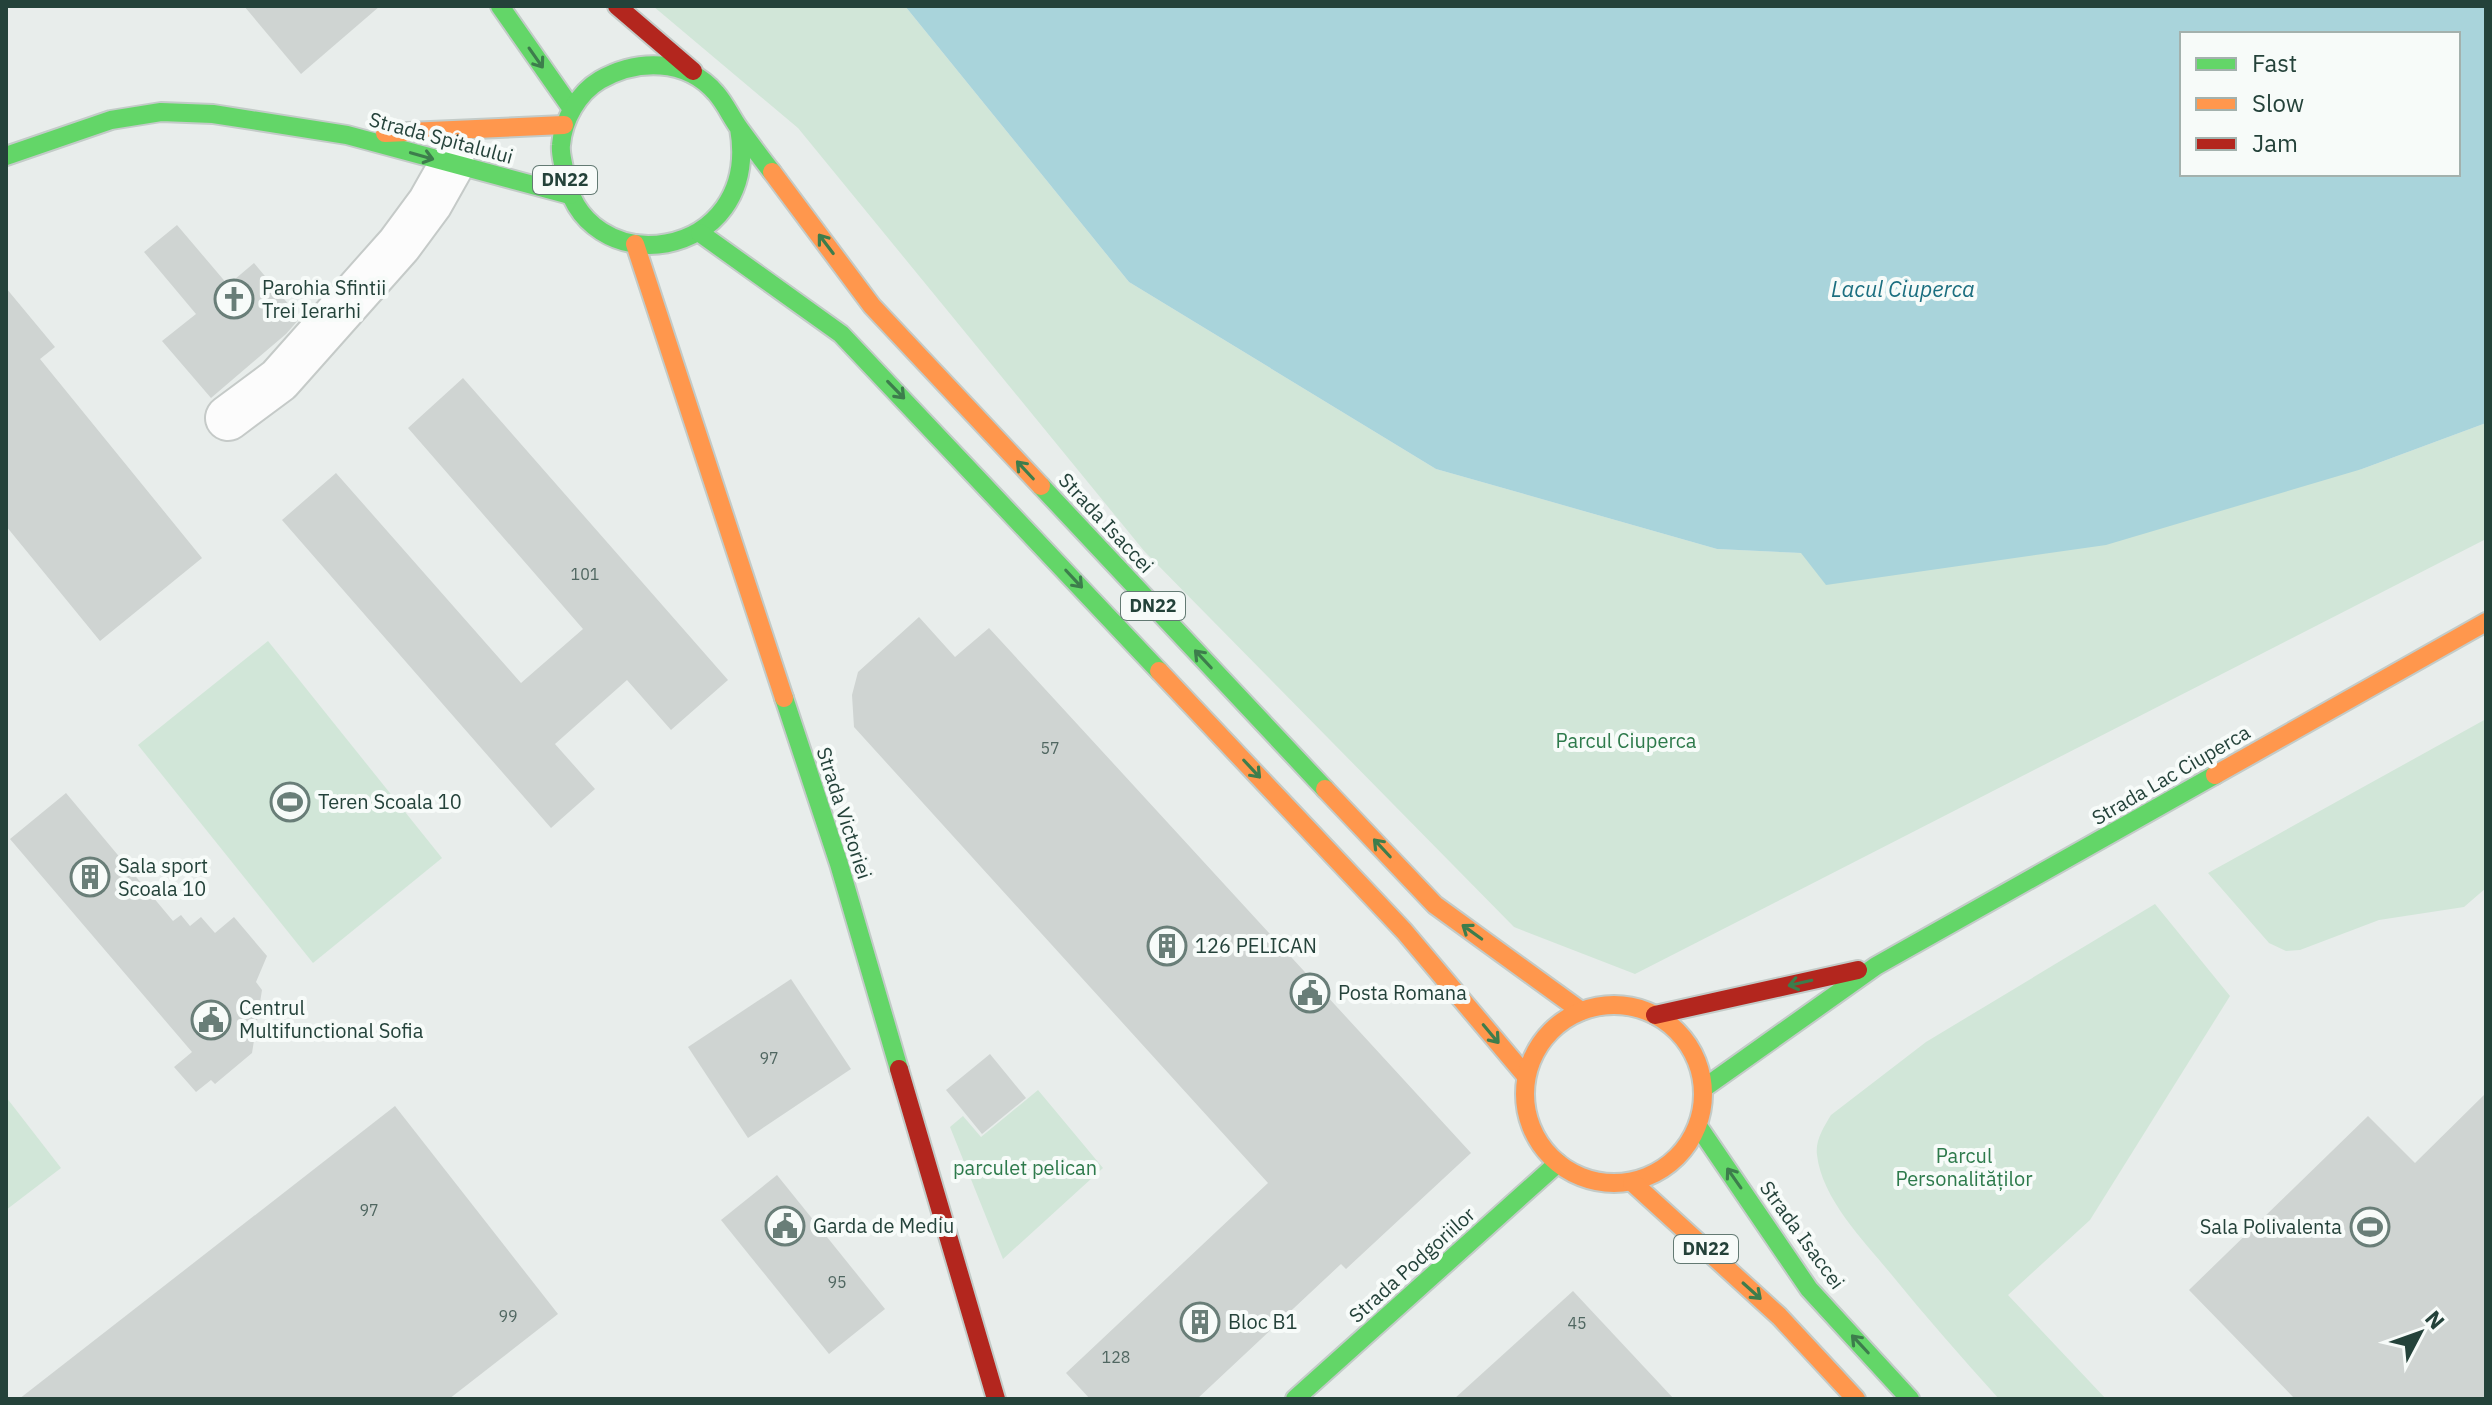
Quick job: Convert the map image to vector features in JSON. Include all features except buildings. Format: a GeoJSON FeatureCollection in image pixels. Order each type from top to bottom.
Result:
{"type":"FeatureCollection","features":[{"type":"Feature","properties":{"kind":"main road"},"geometry":{"type":"LineString","coordinates":[[500,6],[568,117]]}},
{"type":"Feature","properties":{"kind":"main road","name":"Strada Isaccei"},"geometry":{"type":"LineString","coordinates":[[617,6],[715,89],[730,107],[739,128],[872,306],[1435,905],[1581,1011]]}},
{"type":"Feature","properties":{"kind":"main road","name":"Strada Isaccei"},"geometry":{"type":"LineString","coordinates":[[697,75],[670,65],[642,63],[614,71],[590,86],[568,117],[560,149],[562,172],[570,195],[581,213],[615,239],[635,244],[658,246],[680,242],[700,233],[718,217],[737,187],[743,152],[739,128]]}},
{"type":"Feature","properties":{"kind":"main road","name":"Strada Spitalului"},"geometry":{"type":"LineString","coordinates":[[6,156],[111,120],[161,112],[213,114],[347,135],[570,195]]}},
{"type":"Feature","properties":{"kind":"main road","name":"Strada Spitalului"},"geometry":{"type":"LineString","coordinates":[[347,135],[568,117]]}},
{"type":"Feature","properties":{"kind":"main road","name":"DN22"},"geometry":{"type":"LineString","coordinates":[[700,233],[841,334],[1404,931],[1526,1076]]}},
{"type":"Feature","properties":{"kind":"main road","name":"Strada Victoriei"},"geometry":{"type":"LineString","coordinates":[[635,244],[839,864],[996,1399]]}},
{"type":"Feature","properties":{"kind":"main road","name":"Strada Lac Ciuperca"},"geometry":{"type":"LineString","coordinates":[[1704,1088],[1876,966],[2486,622]]}},
{"type":"Feature","properties":{"kind":"main road","name":"Strada Lac Ciuperca"},"geometry":{"type":"LineString","coordinates":[[1655,1015],[1876,966]]}},
{"type":"Feature","properties":{"kind":"main road"},"geometry":{"type":"LineString","coordinates":[[1605,1005],[1631,1006],[1655,1015],[1680,1033],[1696,1059],[1704,1088],[1698,1126],[1683,1152],[1660,1172],[1632,1182],[1589,1180],[1558,1163],[1545,1151],[1532,1128],[1525,1102],[1526,1076],[1534,1055],[1545,1036],[1581,1011],[1605,1005]]}},
{"type":"Feature","properties":{"kind":"main road","name":"Strada Isaccei"},"geometry":{"type":"LineString","coordinates":[[1698,1126],[1809,1289],[1910,1399]]}},
{"type":"Feature","properties":{"kind":"main road","name":"Strada Podgoriilor"},"geometry":{"type":"LineString","coordinates":[[1295,1399],[1558,1163]]}},
{"type":"Feature","properties":{"kind":"main road","name":"DN22"},"geometry":{"type":"LineString","coordinates":[[1632,1182],[1779,1316],[1856,1399]]}},
{"type":"Feature","properties":{"kind":"street"},"geometry":{"type":"LineString","coordinates":[[228,418],[279,380],[399,245],[430,203],[452,164]]}},
{"type":"Feature","properties":{"kind":"green space","name":"Parcul Ciuperca"},"geometry":{"type":"Polygon","coordinates":[[[653,6],[905,6],[1129,282],[1436,469],[1717,549],[1801,553],[2362,469],[2486,423],[2486,539],[1635,974],[1514,927],[1145,552],[798,128],[653,6]]]}},
{"type":"Feature","properties":{"kind":"green space","name":"Teren Scoala 10"},"geometry":{"type":"Polygon","coordinates":[[[268,641],[442,858],[313,963],[138,745],[268,641]]]}},
{"type":"Feature","properties":{"kind":"green space"},"geometry":{"type":"Polygon","coordinates":[[[2486,719],[2486,888],[2464,907],[2379,920],[2300,950],[2286,951],[2269,943],[2208,873],[2486,719]]]}},
{"type":"Feature","properties":{"kind":"green space","name":"Parcul Personalităților"},"geometry":{"type":"Polygon","coordinates":[[[2155,904],[2230,996],[2090,1220],[2008,1295],[2106,1399],[1999,1399],[1846,1219],[1827,1188],[1821,1171],[1817,1155],[1819,1139],[1831,1115],[1926,1042],[2155,904]]]}},
{"type":"Feature","properties":{"kind":"green space","name":"parculet pelican"},"geometry":{"type":"Polygon","coordinates":[[[1038,1090],[1103,1168],[1003,1259],[950,1127],[963,1116],[981,1137],[1038,1090]]]}},
{"type":"Feature","properties":{"kind":"green space"},"geometry":{"type":"Polygon","coordinates":[[[6,1097],[61,1168],[6,1210],[6,1097]]]}},
{"type":"Feature","properties":{"kind":"water","name":"Lacul Ciuperca"},"geometry":{"type":"Polygon","coordinates":[[[905,6],[2486,6],[2486,423],[2362,469],[2106,545],[1826,585],[1801,553],[1717,549],[1436,469],[1129,282],[905,6]]]}},
{"type":"Feature","properties":{"kind":"traffic: fast"},"geometry":{"type":"LineString","coordinates":[[500,6],[572,109]]}},
{"type":"Feature","properties":{"kind":"traffic: fast"},"geometry":{"type":"LineString","coordinates":[[739,128],[739,173],[724,208],[698,231],[666,243],[633,243],[601,231],[577,207],[561,154],[565,126],[585,92],[600,80],[630,68],[676,68],[704,82],[719,97],[772,172]]}},
{"type":"Feature","properties":{"kind":"traffic: fast"},"geometry":{"type":"LineString","coordinates":[[6,156],[111,120],[161,112],[213,114],[347,135],[570,195]]}},
{"type":"Feature","properties":{"kind":"traffic: fast"},"geometry":{"type":"LineString","coordinates":[[700,233],[841,334],[1159,671]]}},
{"type":"Feature","properties":{"kind":"traffic: fast"},"geometry":{"type":"LineString","coordinates":[[1041,486],[1325,789]]}},
{"type":"Feature","properties":{"kind":"traffic: fast"},"geometry":{"type":"LineString","coordinates":[[784,698],[839,864],[899,1069]]}},
{"type":"Feature","properties":{"kind":"traffic: fast"},"geometry":{"type":"LineString","coordinates":[[1704,1088],[1876,966],[2215,775]]}},
{"type":"Feature","properties":{"kind":"traffic: fast"},"geometry":{"type":"LineString","coordinates":[[1698,1126],[1809,1289],[1910,1399]]}},
{"type":"Feature","properties":{"kind":"traffic: fast"},"geometry":{"type":"LineString","coordinates":[[1295,1399],[1558,1163]]}},
{"type":"Feature","properties":{"kind":"traffic: slow"},"geometry":{"type":"LineString","coordinates":[[385,133],[564,125]]}},
{"type":"Feature","properties":{"kind":"traffic: slow"},"geometry":{"type":"LineString","coordinates":[[772,172],[872,306],[1041,486]]}},
{"type":"Feature","properties":{"kind":"traffic: slow"},"geometry":{"type":"LineString","coordinates":[[635,244],[784,698]]}},
{"type":"Feature","properties":{"kind":"traffic: slow"},"geometry":{"type":"LineString","coordinates":[[2215,775],[2486,622]]}},
{"type":"Feature","properties":{"kind":"traffic: slow"},"geometry":{"type":"LineString","coordinates":[[1159,671],[1404,931],[1526,1076]]}},
{"type":"Feature","properties":{"kind":"traffic: slow"},"geometry":{"type":"LineString","coordinates":[[1325,789],[1435,905],[1581,1011]]}},
{"type":"Feature","properties":{"kind":"traffic: slow"},"geometry":{"type":"LineString","coordinates":[[1614,1005],[1648,1012],[1677,1031],[1696,1060],[1703,1094],[1696,1128],[1677,1157],[1648,1176],[1614,1183],[1580,1176],[1551,1157],[1532,1128],[1525,1094],[1532,1060],[1551,1031],[1580,1012],[1614,1005]]}},
{"type":"Feature","properties":{"kind":"traffic: slow"},"geometry":{"type":"LineString","coordinates":[[1632,1182],[1779,1316],[1856,1399]]}},
{"type":"Feature","properties":{"kind":"traffic: jam"},"geometry":{"type":"LineString","coordinates":[[617,6],[693,71]]}},
{"type":"Feature","properties":{"kind":"traffic: jam"},"geometry":{"type":"LineString","coordinates":[[1655,1015],[1858,970]]}},
{"type":"Feature","properties":{"kind":"traffic: jam"},"geometry":{"type":"LineString","coordinates":[[899,1069],[996,1399]]}},
{"type":"Feature","properties":{"kind":"place","name":"Parohia Sfintii Trei Ierarhi"},"geometry":{"type":"Point","coordinates":[234,299]}},
{"type":"Feature","properties":{"kind":"place","name":"Teren Scoala 10"},"geometry":{"type":"Point","coordinates":[290,802]}},
{"type":"Feature","properties":{"kind":"place","name":"Sala sport Scoala 10"},"geometry":{"type":"Point","coordinates":[90,877]}},
{"type":"Feature","properties":{"kind":"place","name":"126 PELICAN"},"geometry":{"type":"Point","coordinates":[1167,946]}},
{"type":"Feature","properties":{"kind":"place","name":"Posta Romana"},"geometry":{"type":"Point","coordinates":[1310,993]}},
{"type":"Feature","properties":{"kind":"place","name":"Centrul Multifunctional Sofia"},"geometry":{"type":"Point","coordinates":[211,1020]}},
{"type":"Feature","properties":{"kind":"place","name":"Garda de Mediu"},"geometry":{"type":"Point","coordinates":[785,1226]}},
{"type":"Feature","properties":{"kind":"place","name":"Sala Polivalenta"},"geometry":{"type":"Point","coordinates":[2370,1227]}},
{"type":"Feature","properties":{"kind":"place","name":"Bloc B1"},"geometry":{"type":"Point","coordinates":[1200,1322]}}]}
